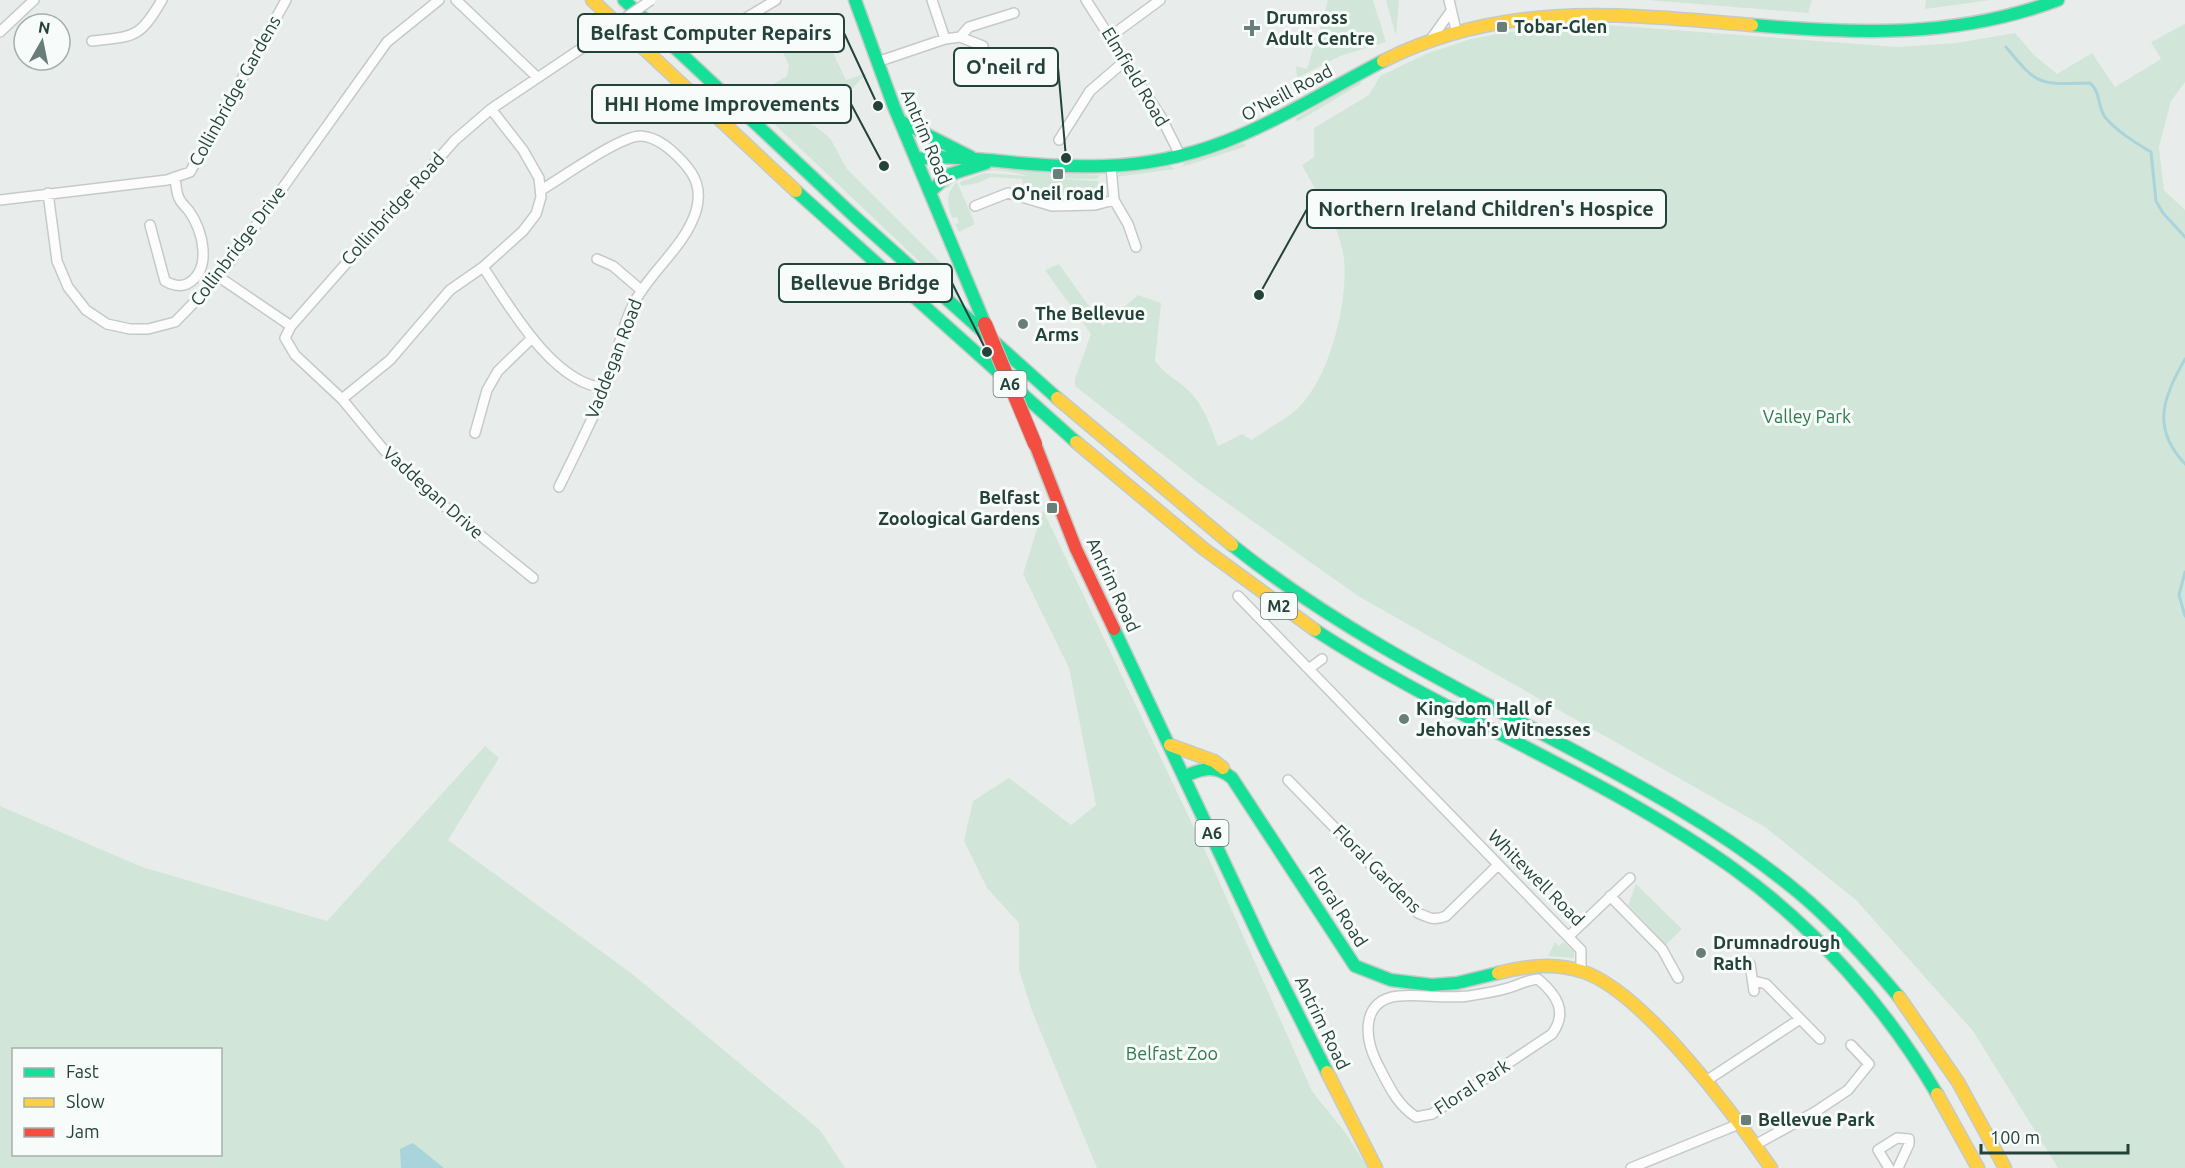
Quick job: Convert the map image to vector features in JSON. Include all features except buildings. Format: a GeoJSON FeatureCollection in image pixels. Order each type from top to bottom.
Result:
{"type":"FeatureCollection","features":[{"type":"Feature","properties":{"kind":"main road","name":"M2"},"geometry":{"type":"LineString","coordinates":[[592,0],[921,308],[1122,481],[1253,587],[1306,626],[1365,662],[1688,838],[1778,904],[1845,966],[1878,1005],[1932,1085],[1959,1130],[1978,1168]]}},
{"type":"Feature","properties":{"kind":"main road","name":"M2"},"geometry":{"type":"LineString","coordinates":[[624,0],[957,311],[1193,514],[1264,569],[1369,641],[1676,808],[1763,865],[1802,897],[1854,948],[1935,1045],[1984,1124],[2005,1168]]}},
{"type":"Feature","properties":{"kind":"main road","name":"Antrim Road"},"geometry":{"type":"LineString","coordinates":[[855,0],[900,121],[986,324],[1076,549],[1264,947],[1376,1168]]}},
{"type":"Feature","properties":{"kind":"main road","name":"O'Neill Road"},"geometry":{"type":"LineString","coordinates":[[916,159],[937,156],[1066,168],[1111,167],[1181,157],[1222,144],[1266,126],[1395,54],[1456,30],[1489,21],[1557,14],[1642,16],[1856,32],[1925,32],[2005,19],[2058,0]]}},
{"type":"Feature","properties":{"kind":"main road"},"geometry":{"type":"LineString","coordinates":[[900,121],[975,159]]}},
{"type":"Feature","properties":{"kind":"main road"},"geometry":{"type":"LineString","coordinates":[[930,192],[948,175],[993,160]]}},
{"type":"Feature","properties":{"kind":"main road"},"geometry":{"type":"LineString","coordinates":[[1170,745],[1214,761],[1224,770]]}},
{"type":"Feature","properties":{"kind":"main road"},"geometry":{"type":"LineString","coordinates":[[1185,776],[1207,768],[1224,770]]}},
{"type":"Feature","properties":{"kind":"main road","name":"Floral Road"},"geometry":{"type":"LineString","coordinates":[[1224,770],[1332,928],[1355,966],[1386,978],[1427,985],[1455,984],[1490,975],[1545,966],[1581,970]]}},
{"type":"Feature","properties":{"kind":"main road"},"geometry":{"type":"LineString","coordinates":[[1581,970],[1624,996],[1655,1025],[1706,1082],[1771,1168]]}},
{"type":"Feature","properties":{"kind":"street"},"geometry":{"type":"LineString","coordinates":[[0,32],[34,0]]}},
{"type":"Feature","properties":{"kind":"street"},"geometry":{"type":"LineString","coordinates":[[92,41],[128,36],[146,27],[162,0]]}},
{"type":"Feature","properties":{"kind":"street","name":"Collinbridge Gardens"},"geometry":{"type":"LineString","coordinates":[[0,200],[175,177],[190,172],[286,0]]}},
{"type":"Feature","properties":{"kind":"street","name":"Collinbridge Drive"},"geometry":{"type":"LineString","coordinates":[[48,193],[57,261],[69,287],[86,310],[107,324],[130,329],[148,329],[175,322],[219,277],[387,42],[439,0]]}},
{"type":"Feature","properties":{"kind":"street"},"geometry":{"type":"LineString","coordinates":[[456,0],[537,77]]}},
{"type":"Feature","properties":{"kind":"street","name":"Collinbridge Road"},"geometry":{"type":"LineString","coordinates":[[291,326],[455,140],[490,109],[651,0]]}},
{"type":"Feature","properties":{"kind":"street"},"geometry":{"type":"LineString","coordinates":[[712,38],[776,0]]}},
{"type":"Feature","properties":{"kind":"street"},"geometry":{"type":"LineString","coordinates":[[932,0],[945,39]]}},
{"type":"Feature","properties":{"kind":"street","name":"Elmfield Road"},"geometry":{"type":"LineString","coordinates":[[1086,0],[1126,60],[1181,157]]}},
{"type":"Feature","properties":{"kind":"street"},"geometry":{"type":"LineString","coordinates":[[1111,36],[1160,0]]}},
{"type":"Feature","properties":{"kind":"street"},"geometry":{"type":"LineString","coordinates":[[1449,0],[1456,30]]}},
{"type":"Feature","properties":{"kind":"street"},"geometry":{"type":"LineString","coordinates":[[1431,39],[1451,10]]}},
{"type":"Feature","properties":{"kind":"street"},"geometry":{"type":"LineString","coordinates":[[960,38],[969,27],[1014,13]]}},
{"type":"Feature","properties":{"kind":"street"},"geometry":{"type":"LineString","coordinates":[[877,62],[945,39],[960,38],[983,46],[984,61]]}},
{"type":"Feature","properties":{"kind":"street"},"geometry":{"type":"LineString","coordinates":[[1059,140],[1090,91],[1126,60]]}},
{"type":"Feature","properties":{"kind":"street"},"geometry":{"type":"LineString","coordinates":[[219,277],[291,326],[285,338],[295,355],[342,399],[390,360],[450,290],[483,267],[523,231],[536,214],[541,190],[539,178],[523,150],[490,109]]}},
{"type":"Feature","properties":{"kind":"street","name":"Vaddegan Road"},"geometry":{"type":"LineString","coordinates":[[541,190],[623,140],[640,136],[656,139],[675,154],[696,176],[699,192],[696,211],[682,236],[641,290],[631,308],[605,388],[559,487]]}},
{"type":"Feature","properties":{"kind":"street"},"geometry":{"type":"LineString","coordinates":[[1111,167],[1114,200],[1128,224],[1136,247]]}},
{"type":"Feature","properties":{"kind":"street"},"geometry":{"type":"LineString","coordinates":[[150,225],[165,281],[171,285],[186,285],[198,275],[204,260],[202,244],[191,213],[178,199],[175,177]]}},
{"type":"Feature","properties":{"kind":"street"},"geometry":{"type":"LineString","coordinates":[[975,206],[1008,193],[1052,206],[1095,205],[1114,200]]}},
{"type":"Feature","properties":{"kind":"street"},"geometry":{"type":"LineString","coordinates":[[597,259],[613,266],[641,290]]}},
{"type":"Feature","properties":{"kind":"street"},"geometry":{"type":"LineString","coordinates":[[483,267],[531,339],[554,361],[592,387],[605,388]]}},
{"type":"Feature","properties":{"kind":"street"},"geometry":{"type":"LineString","coordinates":[[475,433],[487,390],[492,381],[498,371],[531,339]]}},
{"type":"Feature","properties":{"kind":"street","name":"Vaddegan Drive"},"geometry":{"type":"LineString","coordinates":[[342,399],[384,450],[438,501],[533,578]]}},
{"type":"Feature","properties":{"kind":"street","name":"Whitewell Road"},"geometry":{"type":"LineString","coordinates":[[1238,596],[1310,668],[1497,865],[1569,936],[1581,950],[1581,970]]}},
{"type":"Feature","properties":{"kind":"street"},"geometry":{"type":"LineString","coordinates":[[1310,668],[1322,659]]}},
{"type":"Feature","properties":{"kind":"street","name":"Floral Gardens"},"geometry":{"type":"LineString","coordinates":[[1288,780],[1418,913],[1428,918],[1437,920],[1446,916],[1497,865]]}},
{"type":"Feature","properties":{"kind":"street"},"geometry":{"type":"LineString","coordinates":[[1569,936],[1630,878]]}},
{"type":"Feature","properties":{"kind":"street"},"geometry":{"type":"LineString","coordinates":[[1610,896],[1662,949],[1678,978]]}},
{"type":"Feature","properties":{"kind":"street"},"geometry":{"type":"LineString","coordinates":[[1750,964],[1754,991]]}},
{"type":"Feature","properties":{"kind":"street"},"geometry":{"type":"LineString","coordinates":[[1490,975],[1494,991]]}},
{"type":"Feature","properties":{"kind":"street","name":"Floral Park"},"geometry":{"type":"LineString","coordinates":[[1538,979],[1551,990],[1560,1010],[1560,1023],[1552,1034],[1432,1114],[1416,1117],[1404,1110],[1393,1095],[1371,1051],[1366,1030],[1372,1011],[1387,998],[1400,996],[1447,998],[1494,991],[1510,988],[1526,980],[1538,979]]}},
{"type":"Feature","properties":{"kind":"street"},"geometry":{"type":"LineString","coordinates":[[1754,981],[1766,984],[1820,1039]]}},
{"type":"Feature","properties":{"kind":"street"},"geometry":{"type":"LineString","coordinates":[[1706,1082],[1800,1019]]}},
{"type":"Feature","properties":{"kind":"street"},"geometry":{"type":"LineString","coordinates":[[1755,1145],[1815,1112],[1848,1090],[1869,1064],[1851,1045]]}},
{"type":"Feature","properties":{"kind":"street"},"geometry":{"type":"LineString","coordinates":[[1632,1168],[1739,1124]]}},
{"type":"Feature","properties":{"kind":"street"},"geometry":{"type":"LineString","coordinates":[[1889,1168],[1878,1150],[1897,1138],[1909,1138],[1909,1144],[1898,1168]]}},
{"type":"Feature","properties":{"kind":"green space"},"geometry":{"type":"Polygon","coordinates":[[[1328,0],[1373,0],[1386,42],[1340,56],[1297,78],[1296,66],[1307,69],[1314,45],[1309,42],[1319,32],[1328,0]]]}},
{"type":"Feature","properties":{"kind":"green space"},"geometry":{"type":"Polygon","coordinates":[[[1386,0],[1399,0],[1396,36],[1386,0]]]}},
{"type":"Feature","properties":{"kind":"green space"},"geometry":{"type":"Polygon","coordinates":[[[1648,0],[1812,0],[1808,13],[1648,0]]]}},
{"type":"Feature","properties":{"kind":"green space"},"geometry":{"type":"Polygon","coordinates":[[[1926,0],[1991,0],[1925,9],[1926,0]]]}},
{"type":"Feature","properties":{"kind":"green space"},"geometry":{"type":"Polygon","coordinates":[[[815,14],[846,80],[867,73],[841,100],[836,102],[812,89],[794,117],[815,126],[830,138],[847,169],[951,273],[960,300],[748,99],[787,76],[789,65],[776,38],[815,14]]]}},
{"type":"Feature","properties":{"kind":"green space","name":"Valley Park"},"geometry":{"type":"Polygon","coordinates":[[[2185,24],[2185,82],[2171,101],[2159,147],[2164,190],[2185,210],[2185,1168],[2058,1168],[1973,1031],[1856,900],[1765,827],[1358,596],[1199,483],[1075,386],[1075,379],[1091,334],[1045,270],[1059,264],[1103,326],[1138,295],[1161,303],[1155,361],[1200,404],[1218,446],[1242,434],[1251,440],[1295,411],[1311,393],[1328,358],[1335,338],[1343,297],[1344,260],[1338,235],[1328,211],[1302,165],[1314,157],[1314,128],[1369,95],[1380,76],[1428,53],[1471,39],[1508,32],[1551,27],[1608,25],[1897,47],[1956,43],[2015,33],[2034,55],[2057,74],[2092,53],[2115,87],[2161,59],[2151,42],[2185,24]]]}},
{"type":"Feature","properties":{"kind":"green space"},"geometry":{"type":"Polygon","coordinates":[[[1358,82],[1362,83],[1297,122],[1296,118],[1358,82]]]}},
{"type":"Feature","properties":{"kind":"green space"},"geometry":{"type":"Polygon","coordinates":[[[1243,143],[1247,146],[1182,167],[1185,162],[1243,143]]]}},
{"type":"Feature","properties":{"kind":"green space"},"geometry":{"type":"Polygon","coordinates":[[[1170,166],[1175,169],[1116,177],[1120,173],[1170,166]]]}},
{"type":"Feature","properties":{"kind":"green space"},"geometry":{"type":"Polygon","coordinates":[[[981,168],[1100,175],[1097,179],[1046,178],[1098,181],[1103,193],[1091,200],[1091,192],[1048,193],[1048,200],[1025,192],[1022,179],[991,177],[978,183],[961,186],[960,182],[984,173],[1028,176],[1007,171],[985,171],[965,176],[947,189],[944,182],[981,168]]]}},
{"type":"Feature","properties":{"kind":"green space"},"geometry":{"type":"Polygon","coordinates":[[[957,182],[975,224],[959,232],[955,224],[959,223],[957,217],[952,218],[948,203],[950,191],[957,182]]]}},
{"type":"Feature","properties":{"kind":"green space","name":"Belfast Zoo"},"geometry":{"type":"Polygon","coordinates":[[[1043,510],[1215,872],[1312,1091],[1347,1135],[1368,1168],[1097,1168],[1032,1011],[1019,970],[1019,923],[987,888],[964,841],[973,801],[1009,778],[1071,825],[1096,805],[1069,668],[1023,574],[1043,510]]]}},
{"type":"Feature","properties":{"kind":"green space"},"geometry":{"type":"Polygon","coordinates":[[[485,746],[499,758],[448,840],[631,973],[820,1130],[845,1168],[0,1168],[0,806],[142,867],[327,921],[485,746]]]}},
{"type":"Feature","properties":{"kind":"green space"},"geometry":{"type":"Polygon","coordinates":[[[1636,884],[1682,929],[1666,945],[1628,905],[1636,884]]]}},
{"type":"Feature","properties":{"kind":"green space"},"geometry":{"type":"Polygon","coordinates":[[[1555,942],[1559,946],[1563,942],[1574,952],[1574,958],[1548,956],[1555,942]]]}},
{"type":"Feature","properties":{"kind":"water"},"geometry":{"type":"Polygon","coordinates":[[[413,1143],[444,1168],[401,1168],[400,1149],[413,1143]]]}},
{"type":"Feature","properties":{"kind":"waterway"},"geometry":{"type":"LineString","coordinates":[[2006,47],[2026,70],[2041,80],[2049,83],[2090,83],[2105,117],[2126,136],[2151,152],[2156,201],[2163,213],[2185,237]]}},
{"type":"Feature","properties":{"kind":"waterway"},"geometry":{"type":"LineString","coordinates":[[2185,359],[2171,387],[2164,413],[2164,425],[2168,438],[2174,451],[2185,464]]}},
{"type":"Feature","properties":{"kind":"waterway"},"geometry":{"type":"LineString","coordinates":[[2185,572],[2179,595],[2185,616]]}},
{"type":"Feature","properties":{"kind":"traffic: fast"},"geometry":{"type":"LineString","coordinates":[[624,0],[855,217],[1057,398]]}},
{"type":"Feature","properties":{"kind":"traffic: fast"},"geometry":{"type":"LineString","coordinates":[[855,0],[894,107],[985,324]]}},
{"type":"Feature","properties":{"kind":"traffic: fast"},"geometry":{"type":"LineString","coordinates":[[1752,25],[1869,31],[1945,27],[2020,12],[2058,0]]}},
{"type":"Feature","properties":{"kind":"traffic: fast"},"geometry":{"type":"LineString","coordinates":[[917,159],[937,157],[1065,166],[1144,163],[1217,145],[1250,131],[1383,61]]}},
{"type":"Feature","properties":{"kind":"traffic: fast"},"geometry":{"type":"LineString","coordinates":[[900,121],[971,157]]}},
{"type":"Feature","properties":{"kind":"traffic: fast"},"geometry":{"type":"LineString","coordinates":[[930,192],[948,175],[986,163]]}},
{"type":"Feature","properties":{"kind":"traffic: fast"},"geometry":{"type":"LineString","coordinates":[[796,191],[1076,442]]}},
{"type":"Feature","properties":{"kind":"traffic: fast"},"geometry":{"type":"LineString","coordinates":[[1232,545],[1268,573],[1343,623],[1461,691],[1641,787],[1738,847],[1769,869],[1826,917],[1899,997]]}},
{"type":"Feature","properties":{"kind":"traffic: fast"},"geometry":{"type":"LineString","coordinates":[[1114,629],[1264,947],[1327,1072]]}},
{"type":"Feature","properties":{"kind":"traffic: fast"},"geometry":{"type":"LineString","coordinates":[[1315,630],[1366,662],[1632,804],[1684,835],[1734,869],[1793,917],[1847,971],[1895,1030],[1937,1094]]}},
{"type":"Feature","properties":{"kind":"traffic: fast"},"geometry":{"type":"LineString","coordinates":[[1185,776],[1209,769],[1220,771],[1232,778],[1355,966],[1391,980],[1432,985],[1457,983],[1498,973]]}},
{"type":"Feature","properties":{"kind":"traffic: slow"},"geometry":{"type":"LineString","coordinates":[[592,0],[796,191]]}},
{"type":"Feature","properties":{"kind":"traffic: slow"},"geometry":{"type":"LineString","coordinates":[[1383,61],[1429,41],[1474,28],[1519,20],[1610,15],[1752,25]]}},
{"type":"Feature","properties":{"kind":"traffic: slow"},"geometry":{"type":"LineString","coordinates":[[1057,398],[1232,545]]}},
{"type":"Feature","properties":{"kind":"traffic: slow"},"geometry":{"type":"LineString","coordinates":[[1076,442],[1204,549],[1315,630]]}},
{"type":"Feature","properties":{"kind":"traffic: slow"},"geometry":{"type":"LineString","coordinates":[[1170,745],[1214,761],[1223,768]]}},
{"type":"Feature","properties":{"kind":"traffic: slow"},"geometry":{"type":"LineString","coordinates":[[1498,973],[1520,968],[1552,966],[1584,972],[1608,984],[1660,1029],[1686,1058],[1735,1118],[1771,1168]]}},
{"type":"Feature","properties":{"kind":"traffic: slow"},"geometry":{"type":"LineString","coordinates":[[1899,997],[1958,1082],[2005,1168]]}},
{"type":"Feature","properties":{"kind":"traffic: slow"},"geometry":{"type":"LineString","coordinates":[[1327,1072],[1376,1168]]}},
{"type":"Feature","properties":{"kind":"traffic: slow"},"geometry":{"type":"LineString","coordinates":[[1937,1094],[1978,1168]]}},
{"type":"Feature","properties":{"kind":"traffic: jam"},"geometry":{"type":"LineString","coordinates":[[985,324],[1035,444]]}},
{"type":"Feature","properties":{"kind":"traffic: jam"},"geometry":{"type":"LineString","coordinates":[[1035,444],[1076,549],[1114,629]]}},
{"type":"Feature","properties":{"kind":"place","name":"Tobar-Glen"},"geometry":{"type":"Point","coordinates":[1502,27]}},
{"type":"Feature","properties":{"kind":"place","name":"Drumross Adult Centre"},"geometry":{"type":"Point","coordinates":[1252,28]}},
{"type":"Feature","properties":{"kind":"place","name":"Belfast Computer Repairs"},"geometry":{"type":"Point","coordinates":[878,106]}},
{"type":"Feature","properties":{"kind":"place","name":"O'neil rd"},"geometry":{"type":"Point","coordinates":[1066,158]}},
{"type":"Feature","properties":{"kind":"place","name":"HHI Home Improvements"},"geometry":{"type":"Point","coordinates":[884,166]}},
{"type":"Feature","properties":{"kind":"place","name":"O'neil road"},"geometry":{"type":"Point","coordinates":[1058,174]}},
{"type":"Feature","properties":{"kind":"place","name":"Northern Ireland Children's Hospice"},"geometry":{"type":"Point","coordinates":[1259,295]}},
{"type":"Feature","properties":{"kind":"place","name":"The Bellevue Arms"},"geometry":{"type":"Point","coordinates":[1023,324]}},
{"type":"Feature","properties":{"kind":"place","name":"Bellevue Bridge"},"geometry":{"type":"Point","coordinates":[987,352]}},
{"type":"Feature","properties":{"kind":"place","name":"Belfast Zoological Gardens"},"geometry":{"type":"Point","coordinates":[1052,508]}},
{"type":"Feature","properties":{"kind":"place","name":"Kingdom Hall of Jehovah's Witnesses"},"geometry":{"type":"Point","coordinates":[1404,719]}},
{"type":"Feature","properties":{"kind":"place","name":"Drumnadrough Rath"},"geometry":{"type":"Point","coordinates":[1701,953]}},
{"type":"Feature","properties":{"kind":"place","name":"Bellevue Park"},"geometry":{"type":"Point","coordinates":[1746,1120]}}]}
